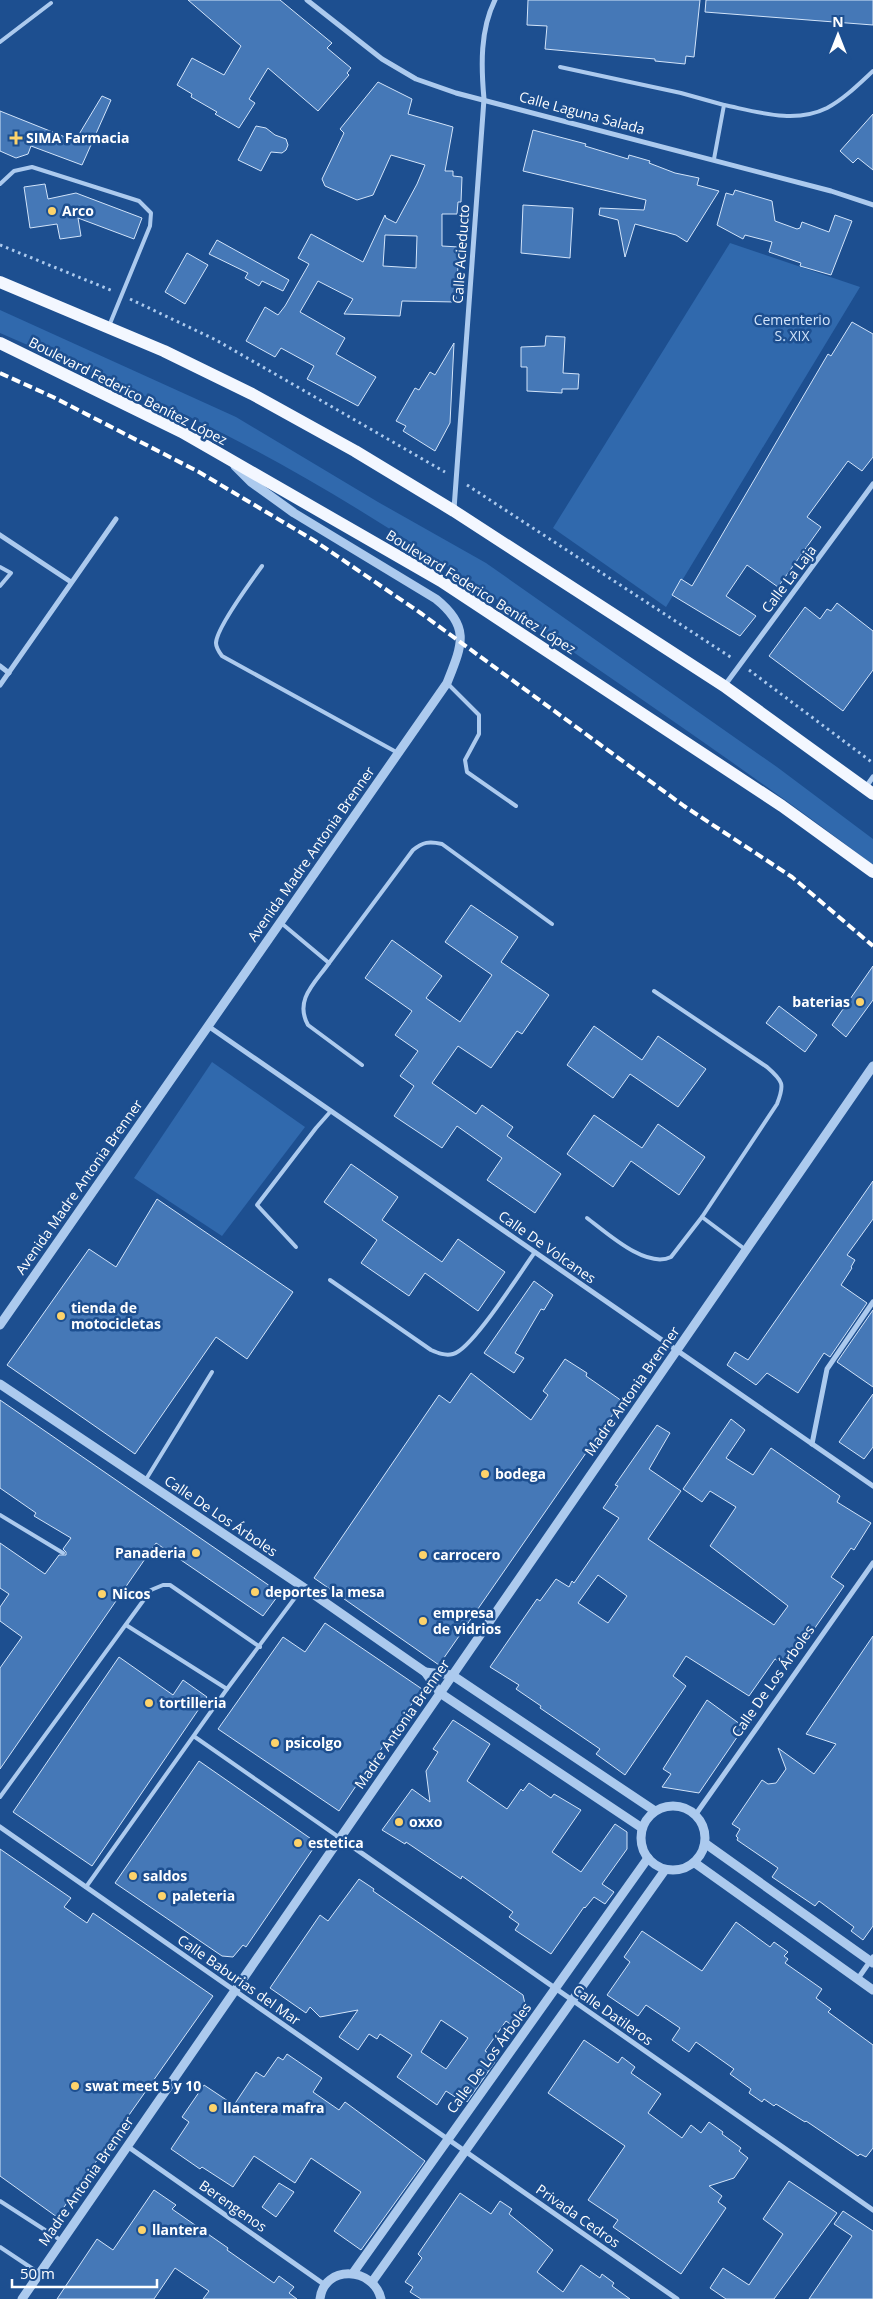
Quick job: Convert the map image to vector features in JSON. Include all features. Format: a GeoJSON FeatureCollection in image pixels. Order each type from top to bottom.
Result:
{"type":"FeatureCollection","features":[{"type":"Feature","properties":{"kind":"main road"},"geometry":{"type":"LineString","coordinates":[[0,282],[164,351],[252,394],[356,451],[454,511],[724,686],[870,786]]}},
{"type":"Feature","properties":{"kind":"main road","name":"Boulevard Federico Benítez López"},"geometry":{"type":"LineString","coordinates":[[0,343],[182,432],[441,581],[782,806],[873,872]]}},
{"type":"Feature","properties":{"kind":"street","name":"Calle Laguna Salada"},"geometry":{"type":"LineString","coordinates":[[307,0],[382,59],[416,79],[456,93],[714,159],[831,191],[873,205]]}},
{"type":"Feature","properties":{"kind":"street","name":"Calle Acieducto"},"geometry":{"type":"LineString","coordinates":[[454,511],[484,99],[481,63],[489,12],[495,0]]}},
{"type":"Feature","properties":{"kind":"street","name":"Avenida Madre Antonia Brenner"},"geometry":{"type":"LineString","coordinates":[[0,1325],[447,682],[462,644],[455,619],[448,609],[436,599],[265,493],[245,477],[230,460]]}},
{"type":"Feature","properties":{"kind":"street","name":"Calle La Laja"},"geometry":{"type":"LineString","coordinates":[[724,686],[873,484]]}},
{"type":"Feature","properties":{"kind":"street"},"geometry":{"type":"LineString","coordinates":[[0,685],[116,519]]}},
{"type":"Feature","properties":{"kind":"street"},"geometry":{"type":"LineString","coordinates":[[0,535],[71,582]]}},
{"type":"Feature","properties":{"kind":"street"},"geometry":{"type":"LineString","coordinates":[[0,666],[9,673]]}},
{"type":"Feature","properties":{"kind":"street","name":"Calle De Volcanes"},"geometry":{"type":"LineString","coordinates":[[208,1026],[873,1486]]}},
{"type":"Feature","properties":{"kind":"street","name":"Madre Antonia Brenner"},"geometry":{"type":"LineString","coordinates":[[22,2299],[233,1990],[873,1066]]}},
{"type":"Feature","properties":{"kind":"street"},"geometry":{"type":"LineString","coordinates":[[812,1444],[827,1370],[873,1302]]}},
{"type":"Feature","properties":{"kind":"street","name":"Calle De Los Árboles"},"geometry":{"type":"LineString","coordinates":[[0,1384],[303,1587],[425,1672],[440,1693],[642,1828]]}},
{"type":"Feature","properties":{"kind":"street","name":"Calle De Los Árboles"},"geometry":{"type":"LineString","coordinates":[[696,1814],[873,1563]]}},
{"type":"Feature","properties":{"kind":"street","name":"Calle De Los Árboles"},"geometry":{"type":"LineString","coordinates":[[425,1672],[452,1675],[655,1811]]}},
{"type":"Feature","properties":{"kind":"street"},"geometry":{"type":"LineString","coordinates":[[676,1805],[696,1814],[706,1833],[706,1844],[702,1855],[695,1863],[676,1870],[665,1870],[648,1858],[642,1849],[641,1838],[642,1828],[647,1818],[665,1806],[676,1805]]}},
{"type":"Feature","properties":{"kind":"street","name":"Calle Baburias del Mar"},"geometry":{"type":"LineString","coordinates":[[0,1827],[465,2152]]}},
{"type":"Feature","properties":{"kind":"street","name":"Calle Datileros"},"geometry":{"type":"LineString","coordinates":[[340,1838],[873,2210]]}},
{"type":"Feature","properties":{"kind":"street"},"geometry":{"type":"LineString","coordinates":[[706,1844],[872,1960],[857,1980]]}},
{"type":"Feature","properties":{"kind":"street","name":"Calle De Los Árboles"},"geometry":{"type":"LineString","coordinates":[[353,2273],[648,1858]]}},
{"type":"Feature","properties":{"kind":"street"},"geometry":{"type":"LineString","coordinates":[[695,1863],[873,1990]]}},
{"type":"Feature","properties":{"kind":"street"},"geometry":{"type":"LineString","coordinates":[[372,2282],[665,1870]]}},
{"type":"Feature","properties":{"kind":"street","name":"Berengenos"},"geometry":{"type":"LineString","coordinates":[[127,2146],[325,2285]]}},
{"type":"Feature","properties":{"kind":"street","name":"Privada Cedros"},"geometry":{"type":"LineString","coordinates":[[465,2152],[678,2299]]}},
{"type":"Feature","properties":{"kind":"street"},"geometry":{"type":"LineString","coordinates":[[320,2299],[325,2285],[338,2276],[353,2273],[372,2282],[377,2288],[381,2299]]}},
{"type":"Feature","properties":{"kind":"lane"},"geometry":{"type":"LineString","coordinates":[[0,42],[51,3]]}},
{"type":"Feature","properties":{"kind":"lane"},"geometry":{"type":"LineString","coordinates":[[560,67],[681,93],[724,106],[794,117],[812,114],[828,107],[843,97],[873,71]]}},
{"type":"Feature","properties":{"kind":"lane"},"geometry":{"type":"LineString","coordinates":[[714,159],[724,106]]}},
{"type":"Feature","properties":{"kind":"lane"},"geometry":{"type":"LineString","coordinates":[[0,184],[8,176],[24,168],[43,169],[139,201],[151,213],[150,226],[108,328]]}},
{"type":"Feature","properties":{"kind":"lane"},"geometry":{"type":"LineString","coordinates":[[262,566],[220,630],[216,643],[217,650],[222,656],[398,753]]}},
{"type":"Feature","properties":{"kind":"lane"},"geometry":{"type":"LineString","coordinates":[[0,567],[10,573],[0,586]]}},
{"type":"Feature","properties":{"kind":"lane"},"geometry":{"type":"LineString","coordinates":[[447,682],[479,715],[479,734],[465,760],[467,772],[516,806]]}},
{"type":"Feature","properties":{"kind":"lane"},"geometry":{"type":"LineString","coordinates":[[362,1065],[308,1025],[303,1016],[302,1006],[305,997],[329,963],[413,850],[421,843],[430,841],[442,844],[552,924]]}},
{"type":"Feature","properties":{"kind":"lane"},"geometry":{"type":"LineString","coordinates":[[280,922],[329,963]]}},
{"type":"Feature","properties":{"kind":"lane"},"geometry":{"type":"LineString","coordinates":[[587,1218],[642,1256],[664,1261],[671,1257],[702,1217],[777,1104],[783,1089],[780,1078],[767,1066],[654,991]]}},
{"type":"Feature","properties":{"kind":"lane"},"geometry":{"type":"LineString","coordinates":[[296,1247],[257,1205],[331,1111]]}},
{"type":"Feature","properties":{"kind":"lane"},"geometry":{"type":"LineString","coordinates":[[702,1217],[746,1250]]}},
{"type":"Feature","properties":{"kind":"lane"},"geometry":{"type":"LineString","coordinates":[[330,1280],[431,1350],[444,1354],[454,1354],[471,1342],[535,1252]]}},
{"type":"Feature","properties":{"kind":"lane"},"geometry":{"type":"LineString","coordinates":[[145,1481],[212,1372]]}},
{"type":"Feature","properties":{"kind":"lane"},"geometry":{"type":"LineString","coordinates":[[0,1515],[63,1553]]}},
{"type":"Feature","properties":{"kind":"lane"},"geometry":{"type":"LineString","coordinates":[[0,1797],[151,1590],[162,1585],[170,1585],[260,1647]]}},
{"type":"Feature","properties":{"kind":"lane"},"geometry":{"type":"LineString","coordinates":[[86,1887],[227,1689],[303,1587]]}},
{"type":"Feature","properties":{"kind":"lane"},"geometry":{"type":"LineString","coordinates":[[126,1625],[227,1689]]}},
{"type":"Feature","properties":{"kind":"lane"},"geometry":{"type":"LineString","coordinates":[[194,1737],[340,1838]]}},
{"type":"Feature","properties":{"kind":"lane"},"geometry":{"type":"LineString","coordinates":[[0,2201],[62,2241]]}},
{"type":"Feature","properties":{"kind":"lane"},"geometry":{"type":"LineString","coordinates":[[0,2247],[39,2273]]}},
{"type":"Feature","properties":{"kind":"green space","name":"Cementerio S. XIX"},"geometry":{"type":"Polygon","coordinates":[[[730,243],[860,287],[666,607],[553,528],[730,243]]]}},
{"type":"Feature","properties":{"kind":"green space"},"geometry":{"type":"Polygon","coordinates":[[[0,310],[236,417],[378,502],[486,563],[777,767],[873,839],[873,865],[698,738],[413,544],[321,487],[226,435],[142,395],[0,333],[0,310]]]}},
{"type":"Feature","properties":{"kind":"green space"},"geometry":{"type":"Polygon","coordinates":[[[212,1062],[305,1127],[222,1236],[134,1178],[212,1062]]]}},
{"type":"Feature","properties":{"kind":"building"},"geometry":{"type":"Polygon","coordinates":[[[188,0],[280,0],[332,43],[327,48],[351,68],[347,73],[349,75],[318,111],[268,68],[249,99],[255,103],[239,128],[215,114],[217,112],[191,97],[192,94],[177,85],[192,58],[224,75],[241,46],[188,0]]]}},
{"type":"Feature","properties":{"kind":"building"},"geometry":{"type":"Polygon","coordinates":[[[528,0],[700,0],[694,57],[686,56],[685,64],[655,61],[655,59],[545,49],[547,26],[527,25],[528,0]]]}},
{"type":"Feature","properties":{"kind":"building"},"geometry":{"type":"Polygon","coordinates":[[[706,0],[873,0],[873,25],[705,12],[706,0]]]}},
{"type":"Feature","properties":{"kind":"building"},"geometry":{"type":"Polygon","coordinates":[[[378,82],[412,99],[408,114],[453,127],[445,171],[453,171],[453,176],[462,177],[461,202],[458,202],[457,214],[442,214],[442,246],[459,247],[456,302],[402,301],[400,316],[344,314],[353,299],[318,281],[300,312],[345,338],[336,354],[376,377],[358,406],[307,379],[314,366],[281,348],[275,357],[246,341],[265,307],[278,315],[285,306],[309,264],[298,258],[311,234],[363,262],[385,215],[386,218],[396,223],[417,184],[425,165],[391,155],[373,195],[357,200],[325,186],[322,179],[344,133],[340,129],[378,82]],[[385,235],[383,266],[416,268],[417,236],[385,235]]]}},
{"type":"Feature","properties":{"kind":"building"},"geometry":{"type":"Polygon","coordinates":[[[102,96],[111,100],[82,165],[31,146],[28,154],[16,158],[0,151],[0,111],[75,141],[102,96]]]}},
{"type":"Feature","properties":{"kind":"building"},"geometry":{"type":"Polygon","coordinates":[[[873,114],[873,170],[858,158],[853,163],[840,151],[873,114]]]}},
{"type":"Feature","properties":{"kind":"building"},"geometry":{"type":"Polygon","coordinates":[[[256,126],[266,128],[275,135],[286,139],[288,145],[282,153],[271,152],[261,171],[238,160],[256,126]]]}},
{"type":"Feature","properties":{"kind":"building"},"geometry":{"type":"Polygon","coordinates":[[[533,130],[586,144],[585,146],[628,159],[629,155],[650,161],[649,163],[675,173],[699,178],[697,185],[719,191],[687,242],[676,235],[635,224],[625,257],[618,220],[599,215],[600,208],[644,210],[646,200],[523,171],[533,130]]]}},
{"type":"Feature","properties":{"kind":"building"},"geometry":{"type":"Polygon","coordinates":[[[45,184],[48,199],[76,193],[142,218],[134,239],[78,218],[81,236],[60,239],[57,224],[30,228],[24,187],[45,184]]]}},
{"type":"Feature","properties":{"kind":"building"},"geometry":{"type":"Polygon","coordinates":[[[735,190],[772,201],[775,221],[797,229],[800,228],[802,222],[829,232],[835,215],[852,221],[831,275],[800,266],[801,263],[769,252],[772,242],[745,235],[743,239],[717,225],[726,193],[733,195],[735,190]]]}},
{"type":"Feature","properties":{"kind":"building"},"geometry":{"type":"Polygon","coordinates":[[[523,205],[573,208],[570,258],[521,253],[523,205]]]}},
{"type":"Feature","properties":{"kind":"building"},"geometry":{"type":"Polygon","coordinates":[[[217,240],[289,280],[283,291],[262,281],[259,286],[245,278],[248,273],[209,254],[217,240]]]}},
{"type":"Feature","properties":{"kind":"building"},"geometry":{"type":"Polygon","coordinates":[[[187,253],[208,265],[185,304],[165,292],[187,253]]]}},
{"type":"Feature","properties":{"kind":"building"},"geometry":{"type":"Polygon","coordinates":[[[852,322],[873,334],[873,457],[862,471],[848,461],[807,517],[821,527],[778,587],[747,565],[726,596],[756,616],[740,636],[672,595],[681,579],[692,586],[828,354],[831,356],[852,322]]]}},
{"type":"Feature","properties":{"kind":"building"},"geometry":{"type":"Polygon","coordinates":[[[546,336],[565,337],[563,373],[579,374],[578,389],[562,389],[562,393],[527,391],[527,367],[521,367],[521,347],[545,346],[546,336]]]}},
{"type":"Feature","properties":{"kind":"building"},"geometry":{"type":"Polygon","coordinates":[[[454,343],[450,423],[435,451],[403,431],[406,426],[396,421],[415,388],[419,390],[430,372],[435,375],[454,343]]]}},
{"type":"Feature","properties":{"kind":"building"},"geometry":{"type":"Polygon","coordinates":[[[837,603],[873,631],[873,670],[843,711],[769,656],[805,607],[820,619],[827,609],[831,611],[837,603]]]}},
{"type":"Feature","properties":{"kind":"building"},"geometry":{"type":"Polygon","coordinates":[[[471,905],[518,937],[501,962],[549,995],[522,1034],[517,1031],[491,1068],[458,1046],[432,1083],[476,1114],[482,1105],[513,1127],[507,1136],[561,1174],[535,1213],[487,1180],[502,1158],[457,1126],[442,1148],[394,1116],[414,1086],[400,1076],[418,1051],[395,1035],[412,1011],[365,978],[392,940],[442,976],[426,998],[460,1022],[492,975],[445,942],[471,905]]]}},
{"type":"Feature","properties":{"kind":"building","name":"baterias"},"geometry":{"type":"Polygon","coordinates":[[[873,966],[873,1000],[846,1037],[832,1025],[873,966]]]}},
{"type":"Feature","properties":{"kind":"building"},"geometry":{"type":"Polygon","coordinates":[[[779,1006],[817,1035],[805,1052],[766,1023],[779,1006]]]}},
{"type":"Feature","properties":{"kind":"building"},"geometry":{"type":"Polygon","coordinates":[[[594,1026],[642,1060],[658,1036],[706,1069],[678,1107],[630,1074],[613,1098],[567,1065],[594,1026]]]}},
{"type":"Feature","properties":{"kind":"building"},"geometry":{"type":"Polygon","coordinates":[[[594,1115],[642,1148],[658,1124],[705,1157],[679,1195],[631,1161],[613,1187],[567,1154],[594,1115]]]}},
{"type":"Feature","properties":{"kind":"building"},"geometry":{"type":"Polygon","coordinates":[[[351,1164],[398,1197],[382,1220],[442,1262],[458,1239],[505,1272],[478,1311],[425,1273],[409,1296],[361,1263],[377,1240],[324,1202],[351,1164]]]}},
{"type":"Feature","properties":{"kind":"building"},"geometry":{"type":"Polygon","coordinates":[[[873,1181],[873,1219],[847,1255],[855,1260],[841,1285],[867,1303],[830,1357],[824,1353],[798,1393],[767,1373],[756,1385],[727,1365],[735,1352],[748,1360],[873,1181]]]}},
{"type":"Feature","properties":{"kind":"building"},"geometry":{"type":"Polygon","coordinates":[[[157,1199],[293,1292],[247,1359],[216,1337],[135,1454],[7,1365],[89,1249],[116,1267],[157,1199]]]}},
{"type":"Feature","properties":{"kind":"building"},"geometry":{"type":"Polygon","coordinates":[[[534,1281],[553,1295],[544,1310],[541,1309],[515,1353],[524,1358],[514,1373],[484,1353],[534,1281]]]}},
{"type":"Feature","properties":{"kind":"building"},"geometry":{"type":"Polygon","coordinates":[[[873,1310],[873,1387],[837,1362],[873,1310]]]}},
{"type":"Feature","properties":{"kind":"building"},"geometry":{"type":"Polygon","coordinates":[[[565,1359],[587,1373],[586,1376],[622,1401],[439,1665],[314,1578],[439,1395],[450,1403],[471,1373],[531,1420],[548,1395],[543,1391],[565,1359]]]}},
{"type":"Feature","properties":{"kind":"building"},"geometry":{"type":"Polygon","coordinates":[[[873,1394],[873,1447],[864,1459],[839,1442],[873,1394]]]}},
{"type":"Feature","properties":{"kind":"building"},"geometry":{"type":"Polygon","coordinates":[[[0,1400],[280,1593],[263,1616],[156,1543],[0,1769],[0,1668],[22,1637],[0,1621],[0,1607],[9,1594],[0,1588],[0,1543],[45,1574],[59,1555],[66,1555],[63,1549],[71,1538],[34,1516],[36,1513],[0,1488],[0,1400]]]}},
{"type":"Feature","properties":{"kind":"building"},"geometry":{"type":"Polygon","coordinates":[[[731,1419],[745,1430],[726,1458],[753,1475],[771,1448],[840,1496],[837,1502],[871,1523],[854,1550],[851,1548],[831,1577],[844,1586],[803,1645],[797,1641],[782,1663],[775,1659],[749,1696],[686,1656],[673,1676],[686,1686],[625,1775],[596,1754],[600,1749],[540,1708],[541,1706],[516,1689],[519,1685],[490,1667],[537,1599],[540,1601],[556,1579],[569,1587],[572,1581],[574,1583],[619,1518],[603,1508],[618,1486],[615,1485],[657,1425],[670,1433],[649,1469],[681,1491],[648,1539],[774,1625],[788,1606],[710,1546],[736,1507],[710,1491],[702,1502],[683,1489],[731,1419]],[[598,1575],[578,1603],[608,1623],[627,1596],[598,1575]]]}},
{"type":"Feature","properties":{"kind":"building"},"geometry":{"type":"Polygon","coordinates":[[[325,1623],[422,1689],[339,1811],[218,1729],[283,1637],[305,1652],[325,1623]]]}},
{"type":"Feature","properties":{"kind":"building"},"geometry":{"type":"Polygon","coordinates":[[[873,1636],[873,1926],[863,1940],[851,1931],[854,1927],[819,1901],[815,1906],[772,1877],[778,1868],[737,1840],[736,1836],[740,1829],[732,1824],[762,1780],[768,1784],[776,1783],[786,1769],[778,1748],[814,1774],[836,1744],[806,1734],[873,1636]]]}},
{"type":"Feature","properties":{"kind":"building"},"geometry":{"type":"Polygon","coordinates":[[[119,1657],[173,1695],[183,1680],[207,1697],[92,1866],[13,1812],[119,1657]]]}},
{"type":"Feature","properties":{"kind":"building"},"geometry":{"type":"Polygon","coordinates":[[[707,1700],[744,1727],[699,1793],[662,1787],[671,1774],[663,1769],[707,1700]]]}},
{"type":"Feature","properties":{"kind":"building"},"geometry":{"type":"Polygon","coordinates":[[[453,1720],[490,1744],[467,1781],[507,1809],[521,1789],[523,1791],[529,1783],[551,1798],[554,1794],[581,1810],[552,1852],[581,1872],[615,1824],[627,1832],[627,1849],[602,1884],[614,1892],[605,1904],[594,1897],[584,1907],[551,1954],[515,1930],[519,1924],[509,1917],[513,1912],[462,1876],[461,1879],[406,1842],[405,1844],[382,1830],[412,1789],[430,1802],[426,1771],[438,1752],[433,1749],[453,1720]]]}},
{"type":"Feature","properties":{"kind":"building"},"geometry":{"type":"Polygon","coordinates":[[[199,1761],[317,1843],[246,1947],[243,1945],[233,1957],[222,1956],[115,1883],[199,1761]]]}},
{"type":"Feature","properties":{"kind":"building","name":"swat meet 5 y 10"},"geometry":{"type":"Polygon","coordinates":[[[0,1849],[71,1898],[64,1907],[87,1923],[93,1913],[213,1996],[57,2217],[0,2176],[0,1849]]]}},
{"type":"Feature","properties":{"kind":"building"},"geometry":{"type":"Polygon","coordinates":[[[359,1879],[374,1889],[373,1891],[523,1995],[527,2013],[516,2028],[506,2021],[485,2051],[497,2059],[467,2102],[465,2100],[463,2102],[446,2091],[437,2105],[397,2077],[412,2055],[380,2034],[377,2039],[369,2034],[358,2050],[339,2037],[358,2010],[320,2017],[310,2007],[306,2013],[270,1988],[320,1915],[328,1921],[359,1879]],[[441,2020],[421,2052],[446,2069],[468,2038],[441,2020]]]}},
{"type":"Feature","properties":{"kind":"building"},"geometry":{"type":"Polygon","coordinates":[[[736,1922],[770,1947],[774,1942],[788,1952],[784,1956],[788,1959],[785,1963],[822,1989],[816,1998],[831,2009],[828,2012],[873,2045],[873,2148],[866,2157],[860,2154],[858,2156],[806,2121],[776,2104],[774,2106],[764,2099],[762,2102],[749,2093],[751,2089],[730,2074],[734,2069],[696,2042],[689,2052],[672,2040],[680,2028],[646,2005],[638,2016],[607,1995],[630,1962],[624,1957],[642,1931],[702,1971],[736,1922]]]}},
{"type":"Feature","properties":{"kind":"building"},"geometry":{"type":"Polygon","coordinates":[[[584,2040],[618,2063],[622,2057],[635,2067],[631,2073],[661,2094],[648,2113],[682,2138],[691,2125],[701,2133],[709,2122],[741,2148],[739,2151],[748,2158],[734,2178],[709,2186],[722,2196],[718,2202],[726,2208],[681,2274],[613,2227],[618,2220],[588,2200],[625,2146],[548,2093],[584,2040]]]}},
{"type":"Feature","properties":{"kind":"building"},"geometry":{"type":"Polygon","coordinates":[[[287,2054],[322,2078],[313,2092],[339,2110],[345,2102],[425,2161],[361,2250],[334,2231],[361,2192],[311,2158],[295,2183],[254,2156],[233,2187],[202,2167],[200,2169],[171,2149],[189,2122],[182,2117],[204,2085],[234,2105],[256,2072],[264,2077],[278,2057],[283,2060],[287,2054]]]}},
{"type":"Feature","properties":{"kind":"building"},"geometry":{"type":"Polygon","coordinates":[[[789,2181],[837,2213],[774,2299],[726,2299],[710,2288],[723,2268],[749,2285],[783,2234],[763,2219],[789,2181]]]}},
{"type":"Feature","properties":{"kind":"building"},"geometry":{"type":"Polygon","coordinates":[[[279,2183],[294,2192],[276,2217],[262,2207],[279,2183]]]}},
{"type":"Feature","properties":{"kind":"building"},"geometry":{"type":"Polygon","coordinates":[[[154,2190],[176,2205],[172,2209],[274,2283],[279,2276],[294,2287],[289,2293],[297,2299],[203,2299],[209,2291],[175,2268],[154,2299],[57,2299],[97,2239],[113,2250],[154,2190]]]}},
{"type":"Feature","properties":{"kind":"building"},"geometry":{"type":"Polygon","coordinates":[[[460,2193],[491,2214],[500,2201],[512,2209],[509,2214],[553,2250],[537,2272],[563,2292],[581,2265],[600,2278],[602,2274],[614,2283],[612,2286],[630,2299],[421,2299],[410,2292],[413,2287],[405,2282],[422,2258],[418,2254],[460,2193]]]}},
{"type":"Feature","properties":{"kind":"building"},"geometry":{"type":"Polygon","coordinates":[[[843,2211],[873,2231],[873,2299],[809,2299],[852,2236],[834,2224],[843,2211]]]}},
{"type":"Feature","properties":{"kind":"railway"},"geometry":{"type":"LineString","coordinates":[[0,373],[53,397],[199,472],[315,541],[422,614],[684,806],[792,877],[873,946]]}},
{"type":"Feature","properties":{"kind":"place","name":"SIMA Farmacia"},"geometry":{"type":"Point","coordinates":[16,138]}},
{"type":"Feature","properties":{"kind":"place","name":"Arco"},"geometry":{"type":"Point","coordinates":[52,211]}},
{"type":"Feature","properties":{"kind":"place","name":"baterias"},"geometry":{"type":"Point","coordinates":[860,1002]}},
{"type":"Feature","properties":{"kind":"place","name":"tienda de motocicletas"},"geometry":{"type":"Point","coordinates":[61,1316]}},
{"type":"Feature","properties":{"kind":"place","name":"bodega"},"geometry":{"type":"Point","coordinates":[485,1474]}},
{"type":"Feature","properties":{"kind":"place","name":"Panaderia"},"geometry":{"type":"Point","coordinates":[196,1553]}},
{"type":"Feature","properties":{"kind":"place","name":"carrocero"},"geometry":{"type":"Point","coordinates":[423,1555]}},
{"type":"Feature","properties":{"kind":"place","name":"deportes la mesa"},"geometry":{"type":"Point","coordinates":[255,1592]}},
{"type":"Feature","properties":{"kind":"place","name":"Nicos"},"geometry":{"type":"Point","coordinates":[102,1594]}},
{"type":"Feature","properties":{"kind":"place","name":"empresa de vidrios"},"geometry":{"type":"Point","coordinates":[423,1621]}},
{"type":"Feature","properties":{"kind":"place","name":"tortilleria"},"geometry":{"type":"Point","coordinates":[149,1703]}},
{"type":"Feature","properties":{"kind":"place","name":"psicolgo"},"geometry":{"type":"Point","coordinates":[275,1743]}},
{"type":"Feature","properties":{"kind":"place","name":"oxxo"},"geometry":{"type":"Point","coordinates":[399,1822]}},
{"type":"Feature","properties":{"kind":"place","name":"estetica"},"geometry":{"type":"Point","coordinates":[298,1843]}},
{"type":"Feature","properties":{"kind":"place","name":"saldos"},"geometry":{"type":"Point","coordinates":[133,1876]}},
{"type":"Feature","properties":{"kind":"place","name":"paleteria"},"geometry":{"type":"Point","coordinates":[162,1896]}},
{"type":"Feature","properties":{"kind":"place","name":"swat meet 5 y 10"},"geometry":{"type":"Point","coordinates":[75,2086]}},
{"type":"Feature","properties":{"kind":"place","name":"llantera mafra"},"geometry":{"type":"Point","coordinates":[213,2108]}},
{"type":"Feature","properties":{"kind":"place","name":"llantera"},"geometry":{"type":"Point","coordinates":[142,2230]}}]}
